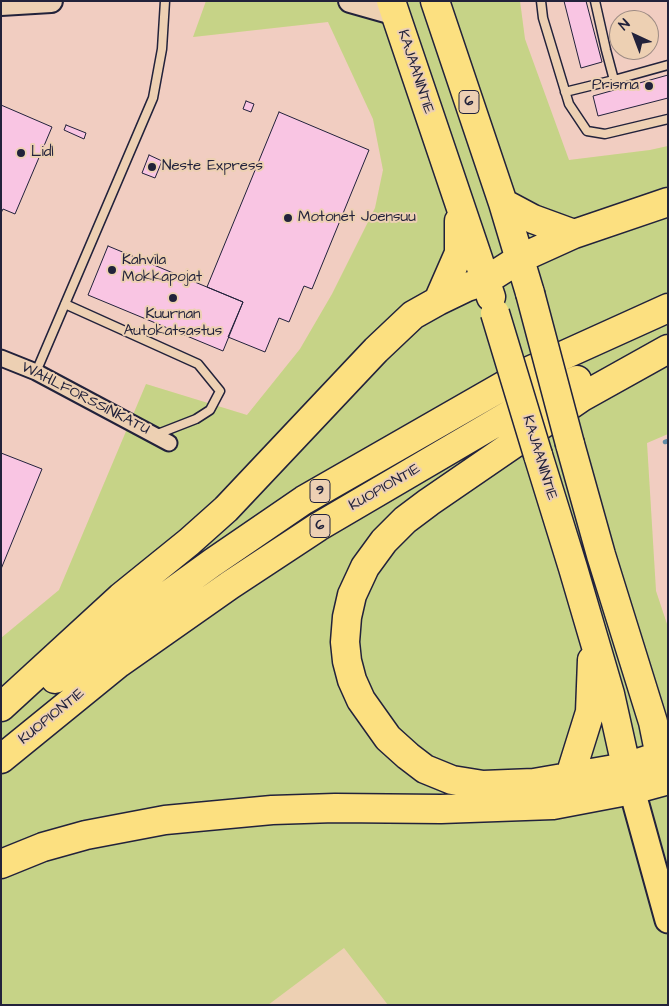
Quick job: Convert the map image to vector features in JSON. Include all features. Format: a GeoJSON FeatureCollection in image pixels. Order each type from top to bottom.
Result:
{"type":"FeatureCollection","features":[{"type":"Feature","properties":{"kind":"highway","name":"6"},"geometry":{"type":"LineString","coordinates":[[435,1],[520,258],[601,555],[653,722],[666,773]]}},
{"type":"Feature","properties":{"kind":"highway","name":"KAJAANINTIE"},"geometry":{"type":"LineString","coordinates":[[393,8],[496,313],[610,694],[629,778]]}},
{"type":"Feature","properties":{"kind":"highway"},"geometry":{"type":"LineString","coordinates":[[503,202],[532,219],[574,234]]}},
{"type":"Feature","properties":{"kind":"highway"},"geometry":{"type":"LineString","coordinates":[[1,707],[121,597],[190,542],[226,509],[376,350],[413,315],[467,287],[485,281],[520,258],[574,234],[668,202]]}},
{"type":"Feature","properties":{"kind":"highway"},"geometry":{"type":"LineString","coordinates":[[438,301],[459,252],[459,205]]}},
{"type":"Feature","properties":{"kind":"highway","name":"KUOPIONTIE"},"geometry":{"type":"LineString","coordinates":[[1,722],[121,628],[304,500],[531,370],[668,308]]}},
{"type":"Feature","properties":{"kind":"highway","name":"KUOPIONTIE"},"geometry":{"type":"LineString","coordinates":[[1,759],[119,663],[230,585],[318,527],[543,395],[668,339]]}},
{"type":"Feature","properties":{"kind":"highway"},"geometry":{"type":"LineString","coordinates":[[666,773],[629,778],[570,776],[534,783],[483,784],[452,780],[425,769],[388,738],[361,700],[352,680],[347,662],[345,642],[347,617],[352,595],[365,567],[384,541],[405,520],[582,397],[668,349]]}},
{"type":"Feature","properties":{"kind":"highway"},"geometry":{"type":"LineString","coordinates":[[570,776],[590,712],[592,633]]}},
{"type":"Feature","properties":{"kind":"highway"},"geometry":{"type":"LineString","coordinates":[[1,864],[43,847],[86,835],[165,820],[272,810],[335,808],[442,809],[553,805],[629,778]]}},
{"type":"Feature","properties":{"kind":"main road","name":"KAJAANINTIE"},"geometry":{"type":"LineString","coordinates":[[629,778],[668,920]]}},
{"type":"Feature","properties":{"kind":"street"},"geometry":{"type":"LineString","coordinates":[[1,4],[51,1]]}},
{"type":"Feature","properties":{"kind":"street"},"geometry":{"type":"LineString","coordinates":[[350,1],[393,8]]}},
{"type":"Feature","properties":{"kind":"street","name":"WAHLFORSSINKATU"},"geometry":{"type":"LineString","coordinates":[[1,358],[36,372],[169,443]]}},
{"type":"Feature","properties":{"kind":"lane"},"geometry":{"type":"LineString","coordinates":[[36,372],[153,98],[162,50],[165,1]]}},
{"type":"Feature","properties":{"kind":"lane"},"geometry":{"type":"LineString","coordinates":[[541,1],[543,18],[569,104],[587,131],[605,134],[668,118]]}},
{"type":"Feature","properties":{"kind":"lane"},"geometry":{"type":"LineString","coordinates":[[595,1],[614,80]]}},
{"type":"Feature","properties":{"kind":"lane"},"geometry":{"type":"LineString","coordinates":[[565,92],[668,66]]}},
{"type":"Feature","properties":{"kind":"lane"},"geometry":{"type":"LineString","coordinates":[[65,304],[198,364],[220,391],[210,410],[196,419],[155,435]]}},
{"type":"Feature","properties":{"kind":"shaded area"},"geometry":{"type":"Polygon","coordinates":[[[1,1],[206,1],[194,37],[328,22],[373,119],[383,170],[375,208],[332,294],[300,349],[247,415],[146,384],[59,590],[1,638],[1,1]]]}},
{"type":"Feature","properties":{"kind":"shaded area"},"geometry":{"type":"Polygon","coordinates":[[[520,1],[668,1],[668,146],[569,160],[557,137],[525,39],[520,1]]]}},
{"type":"Feature","properties":{"kind":"shaded area"},"geometry":{"type":"Polygon","coordinates":[[[668,434],[668,627],[656,591],[647,443],[668,434]]]}},
{"type":"Feature","properties":{"kind":"green space"},"geometry":{"type":"Polygon","coordinates":[[[206,1],[520,1],[525,39],[569,160],[668,146],[668,434],[647,443],[656,591],[668,627],[668,1005],[388,1005],[344,948],[268,1005],[1,1005],[1,638],[59,590],[146,384],[247,415],[300,349],[332,294],[375,208],[383,170],[373,119],[328,22],[193,37],[206,1]]]}},
{"type":"Feature","properties":{"kind":"building"},"geometry":{"type":"Polygon","coordinates":[[[564,1],[586,1],[602,62],[581,68],[564,1]]]}},
{"type":"Feature","properties":{"kind":"building","name":"Prisma"},"geometry":{"type":"Polygon","coordinates":[[[668,75],[668,98],[598,116],[593,96],[668,75]]]}},
{"type":"Feature","properties":{"kind":"building"},"geometry":{"type":"Polygon","coordinates":[[[246,101],[254,104],[251,112],[243,109],[246,101]]]}},
{"type":"Feature","properties":{"kind":"building","name":"Lidl"},"geometry":{"type":"Polygon","coordinates":[[[1,105],[52,127],[15,214],[3,209],[1,213],[1,105]]]}},
{"type":"Feature","properties":{"kind":"building","name":"Motonet Joensuu"},"geometry":{"type":"Polygon","coordinates":[[[279,112],[369,150],[312,289],[304,286],[289,322],[279,318],[265,352],[228,337],[243,302],[207,287],[279,112]]]}},
{"type":"Feature","properties":{"kind":"building"},"geometry":{"type":"Polygon","coordinates":[[[66,125],[86,133],[84,139],[64,130],[66,125]]]}},
{"type":"Feature","properties":{"kind":"building","name":"Neste Express"},"geometry":{"type":"Polygon","coordinates":[[[149,155],[162,161],[155,178],[142,173],[149,155]]]}},
{"type":"Feature","properties":{"kind":"building"},"geometry":{"type":"Polygon","coordinates":[[[108,246],[243,302],[223,351],[88,295],[108,246]]]}},
{"type":"Feature","properties":{"kind":"building"},"geometry":{"type":"Polygon","coordinates":[[[1,453],[42,469],[1,569],[1,453]]]}},
{"type":"Feature","properties":{"kind":"place","name":"Prisma"},"geometry":{"type":"Point","coordinates":[649,86]}},
{"type":"Feature","properties":{"kind":"place","name":"Lidl"},"geometry":{"type":"Point","coordinates":[21,153]}},
{"type":"Feature","properties":{"kind":"place","name":"Neste Express"},"geometry":{"type":"Point","coordinates":[152,167]}},
{"type":"Feature","properties":{"kind":"place","name":"Motonet Joensuu"},"geometry":{"type":"Point","coordinates":[288,218]}},
{"type":"Feature","properties":{"kind":"place","name":"Kahvila Mokkapojat"},"geometry":{"type":"Point","coordinates":[112,270]}},
{"type":"Feature","properties":{"kind":"place","name":"Kuurnan Autokatsastus"},"geometry":{"type":"Point","coordinates":[173,298]}}]}
